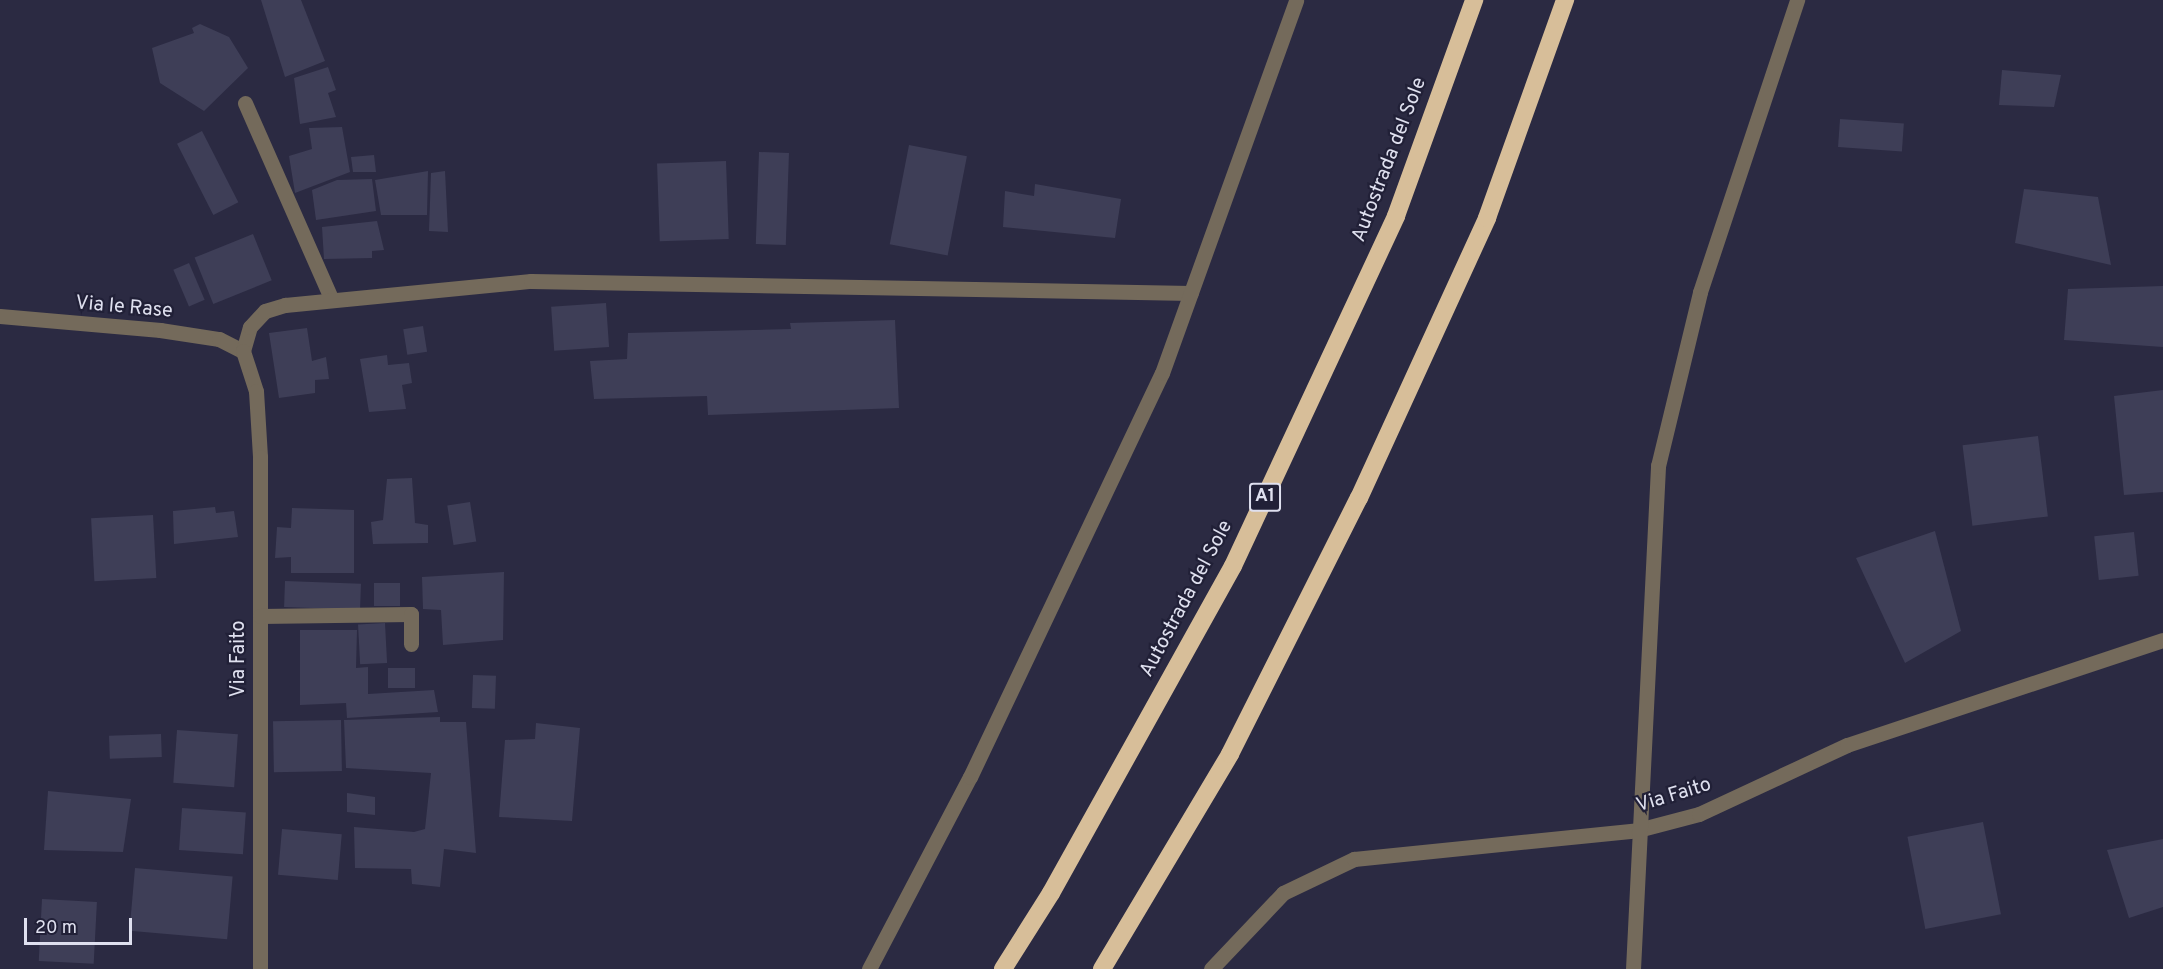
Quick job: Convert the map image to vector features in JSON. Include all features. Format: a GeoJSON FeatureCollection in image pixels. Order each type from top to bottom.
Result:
{"type":"FeatureCollection","features":[{"type":"Feature","properties":{"kind":"highway","name":"Autostrada del Sole"},"geometry":{"type":"LineString","coordinates":[[1003,969],[1051,893],[1233,566],[1396,216],[1474,0]]}},
{"type":"Feature","properties":{"kind":"highway"},"geometry":{"type":"LineString","coordinates":[[1101,969],[1230,753],[1359,498],[1487,218],[1565,0]]}},
{"type":"Feature","properties":{"kind":"street"},"geometry":{"type":"LineString","coordinates":[[869,969],[1000,714],[1162,373],[1296,0]]}},
{"type":"Feature","properties":{"kind":"street"},"geometry":{"type":"LineString","coordinates":[[1633,969],[1638,830],[1658,466],[1700,292],[1797,0]]}},
{"type":"Feature","properties":{"kind":"street"},"geometry":{"type":"LineString","coordinates":[[245,103],[332,300]]}},
{"type":"Feature","properties":{"kind":"street"},"geometry":{"type":"LineString","coordinates":[[243,351],[250,327],[265,311],[332,300],[531,281],[1191,292]]}},
{"type":"Feature","properties":{"kind":"street","name":"Via le Rase"},"geometry":{"type":"LineString","coordinates":[[0,316],[160,330],[219,339],[243,351]]}},
{"type":"Feature","properties":{"kind":"street","name":"Via Faito"},"geometry":{"type":"LineString","coordinates":[[243,351],[258,411],[260,969]]}},
{"type":"Feature","properties":{"kind":"street"},"geometry":{"type":"LineString","coordinates":[[260,616],[411,614],[411,644]]}},
{"type":"Feature","properties":{"kind":"street","name":"Via Faito"},"geometry":{"type":"LineString","coordinates":[[1210,969],[1283,893],[1354,859],[1638,830],[1699,814],[1846,746],[2163,640]]}},
{"type":"Feature","properties":{"kind":"building"},"geometry":{"type":"Polygon","coordinates":[[[261,0],[301,0],[325,61],[285,77],[261,0]]]}},
{"type":"Feature","properties":{"kind":"building"},"geometry":{"type":"Polygon","coordinates":[[[200,24],[229,37],[248,68],[204,111],[160,83],[152,48],[194,33],[192,28],[200,24]]]}},
{"type":"Feature","properties":{"kind":"building"},"geometry":{"type":"Polygon","coordinates":[[[328,67],[336,90],[328,93],[336,117],[300,124],[294,78],[328,67]]]}},
{"type":"Feature","properties":{"kind":"building"},"geometry":{"type":"Polygon","coordinates":[[[2002,70],[2061,75],[2054,107],[1999,105],[2002,70]]]}},
{"type":"Feature","properties":{"kind":"building"},"geometry":{"type":"Polygon","coordinates":[[[1840,119],[1904,123],[1902,151],[1838,147],[1840,119]]]}},
{"type":"Feature","properties":{"kind":"building"},"geometry":{"type":"Polygon","coordinates":[[[342,127],[350,172],[295,193],[289,156],[312,149],[309,128],[342,127]]]}},
{"type":"Feature","properties":{"kind":"building"},"geometry":{"type":"Polygon","coordinates":[[[202,131],[238,202],[213,215],[177,144],[202,131]]]}},
{"type":"Feature","properties":{"kind":"building"},"geometry":{"type":"Polygon","coordinates":[[[909,145],[967,156],[948,255],[890,244],[909,145]]]}},
{"type":"Feature","properties":{"kind":"building"},"geometry":{"type":"Polygon","coordinates":[[[759,152],[789,153],[786,245],[756,244],[759,152]]]}},
{"type":"Feature","properties":{"kind":"building"},"geometry":{"type":"Polygon","coordinates":[[[374,155],[376,172],[353,172],[351,157],[374,155]]]}},
{"type":"Feature","properties":{"kind":"building"},"geometry":{"type":"Polygon","coordinates":[[[726,161],[729,239],[660,241],[657,163],[726,161]]]}},
{"type":"Feature","properties":{"kind":"building"},"geometry":{"type":"Polygon","coordinates":[[[428,171],[427,215],[381,215],[375,180],[428,171]]]}},
{"type":"Feature","properties":{"kind":"building"},"geometry":{"type":"Polygon","coordinates":[[[445,171],[448,232],[429,231],[431,173],[445,171]]]}},
{"type":"Feature","properties":{"kind":"building"},"geometry":{"type":"Polygon","coordinates":[[[372,179],[376,211],[316,220],[312,190],[337,180],[372,179]]]}},
{"type":"Feature","properties":{"kind":"building"},"geometry":{"type":"Polygon","coordinates":[[[1035,184],[1121,199],[1115,238],[1003,227],[1005,191],[1034,196],[1035,184]]]}},
{"type":"Feature","properties":{"kind":"building"},"geometry":{"type":"Polygon","coordinates":[[[2024,189],[2098,197],[2111,265],[2015,243],[2024,189]]]}},
{"type":"Feature","properties":{"kind":"building"},"geometry":{"type":"Polygon","coordinates":[[[377,221],[384,250],[372,251],[372,258],[324,259],[322,227],[377,221]]]}},
{"type":"Feature","properties":{"kind":"building"},"geometry":{"type":"Polygon","coordinates":[[[253,234],[272,280],[213,304],[195,258],[253,234]]]}},
{"type":"Feature","properties":{"kind":"building"},"geometry":{"type":"Polygon","coordinates":[[[189,263],[205,300],[189,306],[173,270],[189,263]]]}},
{"type":"Feature","properties":{"kind":"building"},"geometry":{"type":"Polygon","coordinates":[[[2163,286],[2163,347],[2064,340],[2068,289],[2163,286]]]}},
{"type":"Feature","properties":{"kind":"building"},"geometry":{"type":"Polygon","coordinates":[[[606,303],[609,347],[554,351],[551,307],[606,303]]]}},
{"type":"Feature","properties":{"kind":"building"},"geometry":{"type":"Polygon","coordinates":[[[895,320],[899,408],[708,415],[707,396],[594,399],[590,361],[627,359],[628,333],[791,329],[790,323],[895,320]]]}},
{"type":"Feature","properties":{"kind":"building"},"geometry":{"type":"Polygon","coordinates":[[[423,326],[427,352],[407,355],[403,329],[423,326]]]}},
{"type":"Feature","properties":{"kind":"building"},"geometry":{"type":"Polygon","coordinates":[[[307,328],[312,361],[326,357],[329,379],[315,380],[315,393],[279,398],[269,333],[307,328]]]}},
{"type":"Feature","properties":{"kind":"building"},"geometry":{"type":"Polygon","coordinates":[[[387,355],[388,365],[409,363],[412,383],[402,385],[406,409],[369,412],[360,359],[387,355]]]}},
{"type":"Feature","properties":{"kind":"building"},"geometry":{"type":"Polygon","coordinates":[[[2163,390],[2163,492],[2124,495],[2114,396],[2163,390]]]}},
{"type":"Feature","properties":{"kind":"building"},"geometry":{"type":"Polygon","coordinates":[[[2038,436],[2048,516],[1972,526],[1963,445],[2038,436]]]}},
{"type":"Feature","properties":{"kind":"building"},"geometry":{"type":"Polygon","coordinates":[[[412,478],[415,523],[428,525],[428,543],[373,544],[371,522],[383,520],[387,479],[412,478]]]}},
{"type":"Feature","properties":{"kind":"building"},"geometry":{"type":"Polygon","coordinates":[[[470,502],[476,542],[454,545],[447,506],[470,502]]]}},
{"type":"Feature","properties":{"kind":"building"},"geometry":{"type":"Polygon","coordinates":[[[215,507],[216,513],[234,511],[238,537],[174,544],[173,511],[215,507]]]}},
{"type":"Feature","properties":{"kind":"building"},"geometry":{"type":"Polygon","coordinates":[[[292,508],[354,510],[354,573],[291,573],[291,557],[275,558],[277,527],[291,528],[292,508]]]}},
{"type":"Feature","properties":{"kind":"building"},"geometry":{"type":"Polygon","coordinates":[[[153,515],[156,578],[94,581],[91,518],[153,515]]]}},
{"type":"Feature","properties":{"kind":"building"},"geometry":{"type":"Polygon","coordinates":[[[1935,531],[1961,631],[1905,663],[1856,558],[1935,531]]]}},
{"type":"Feature","properties":{"kind":"building"},"geometry":{"type":"Polygon","coordinates":[[[2134,532],[2139,576],[2099,580],[2094,536],[2134,532]]]}},
{"type":"Feature","properties":{"kind":"building"},"geometry":{"type":"Polygon","coordinates":[[[504,572],[503,640],[443,645],[441,610],[423,609],[422,577],[504,572]]]}},
{"type":"Feature","properties":{"kind":"building"},"geometry":{"type":"Polygon","coordinates":[[[285,581],[361,584],[360,610],[284,607],[285,581]]]}},
{"type":"Feature","properties":{"kind":"building"},"geometry":{"type":"Polygon","coordinates":[[[374,583],[400,583],[400,606],[374,606],[374,583]]]}},
{"type":"Feature","properties":{"kind":"building"},"geometry":{"type":"Polygon","coordinates":[[[385,623],[387,663],[360,664],[358,624],[385,623]]]}},
{"type":"Feature","properties":{"kind":"building"},"geometry":{"type":"Polygon","coordinates":[[[300,630],[357,630],[356,668],[368,667],[368,694],[434,690],[438,712],[347,718],[346,703],[300,705],[300,630]]]}},
{"type":"Feature","properties":{"kind":"building"},"geometry":{"type":"Polygon","coordinates":[[[388,668],[415,668],[415,688],[388,688],[388,668]]]}},
{"type":"Feature","properties":{"kind":"building"},"geometry":{"type":"Polygon","coordinates":[[[473,675],[496,676],[495,709],[472,708],[473,675]]]}},
{"type":"Feature","properties":{"kind":"building"},"geometry":{"type":"Polygon","coordinates":[[[440,717],[440,722],[466,722],[476,853],[444,849],[440,887],[412,884],[411,869],[355,868],[354,827],[414,832],[425,829],[431,773],[346,768],[344,720],[440,717]]]}},
{"type":"Feature","properties":{"kind":"building"},"geometry":{"type":"Polygon","coordinates":[[[341,720],[342,771],[274,772],[273,721],[341,720]]]}},
{"type":"Feature","properties":{"kind":"building"},"geometry":{"type":"Polygon","coordinates":[[[536,723],[580,728],[572,821],[499,817],[505,740],[535,739],[536,723]]]}},
{"type":"Feature","properties":{"kind":"building"},"geometry":{"type":"Polygon","coordinates":[[[177,730],[238,734],[234,787],[173,783],[177,730]]]}},
{"type":"Feature","properties":{"kind":"building"},"geometry":{"type":"Polygon","coordinates":[[[161,734],[162,757],[110,759],[109,736],[161,734]]]}},
{"type":"Feature","properties":{"kind":"building"},"geometry":{"type":"Polygon","coordinates":[[[48,791],[131,799],[123,852],[44,850],[48,791]]]}},
{"type":"Feature","properties":{"kind":"building"},"geometry":{"type":"Polygon","coordinates":[[[347,793],[375,797],[375,815],[347,812],[347,793]]]}},
{"type":"Feature","properties":{"kind":"building"},"geometry":{"type":"Polygon","coordinates":[[[182,808],[246,812],[243,854],[179,850],[182,808]]]}},
{"type":"Feature","properties":{"kind":"building"},"geometry":{"type":"Polygon","coordinates":[[[1983,822],[2001,914],[1925,929],[1907,837],[1983,822]]]}},
{"type":"Feature","properties":{"kind":"building"},"geometry":{"type":"Polygon","coordinates":[[[282,829],[342,834],[338,880],[278,875],[282,829]]]}},
{"type":"Feature","properties":{"kind":"building"},"geometry":{"type":"Polygon","coordinates":[[[2163,839],[2163,907],[2129,918],[2107,850],[2163,839]]]}},
{"type":"Feature","properties":{"kind":"building"},"geometry":{"type":"Polygon","coordinates":[[[135,868],[233,877],[227,939],[130,931],[135,868]]]}},
{"type":"Feature","properties":{"kind":"building"},"geometry":{"type":"Polygon","coordinates":[[[42,899],[97,902],[94,964],[39,961],[42,899]]]}}]}
